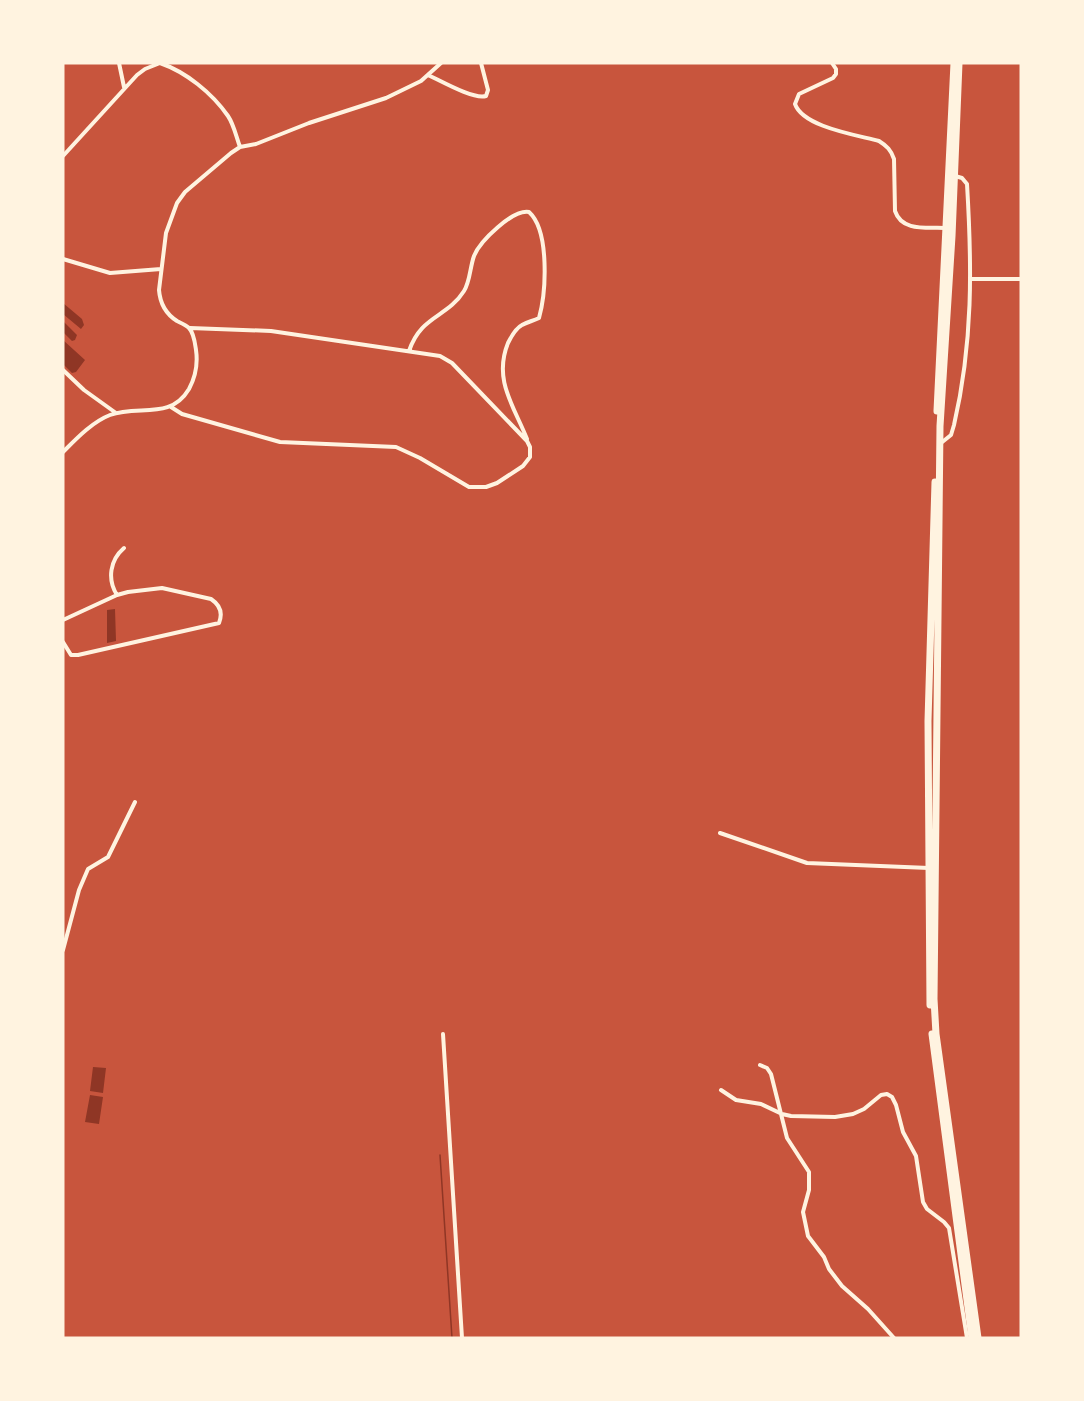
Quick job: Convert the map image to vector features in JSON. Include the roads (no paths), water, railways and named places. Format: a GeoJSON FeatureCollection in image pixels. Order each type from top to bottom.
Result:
{"type":"FeatureCollection","features":[{"type":"Feature","properties":{"kind":"highway"},"geometry":{"type":"LineString","coordinates":[[954,63],[938,380],[928,721],[929,990],[933,1049],[972,1338]]}},
{"type":"Feature","properties":{"kind":"highway"},"geometry":{"type":"LineString","coordinates":[[958,63],[940,443],[936,1034],[978,1338]]}},
{"type":"Feature","properties":{"kind":"street"},"geometry":{"type":"LineString","coordinates":[[118,63],[124,88]]}},
{"type":"Feature","properties":{"kind":"street"},"geometry":{"type":"LineString","coordinates":[[63,156],[124,88],[145,69],[160,63],[194,81],[219,106],[232,124],[240,147]]}},
{"type":"Feature","properties":{"kind":"street"},"geometry":{"type":"LineString","coordinates":[[441,63],[428,75],[404,89],[365,106],[309,123],[256,144],[240,147],[185,192],[168,223],[159,291],[162,305],[172,318],[190,328],[271,331],[446,358],[527,441]]}},
{"type":"Feature","properties":{"kind":"street"},"geometry":{"type":"LineString","coordinates":[[428,75],[468,95],[482,98],[488,94],[488,90],[481,63]]}},
{"type":"Feature","properties":{"kind":"street"},"geometry":{"type":"LineString","coordinates":[[832,63],[836,69],[833,78],[799,94],[795,104],[799,113],[817,124],[879,141],[887,147],[894,159],[895,211],[898,219],[907,225],[946,228]]}},
{"type":"Feature","properties":{"kind":"street"},"geometry":{"type":"LineString","coordinates":[[940,443],[951,435],[960,398],[969,329],[967,184],[962,178],[954,176]]}},
{"type":"Feature","properties":{"kind":"street"},"geometry":{"type":"LineString","coordinates":[[171,407],[182,414],[280,442],[396,447],[420,458],[469,487],[486,487],[497,483],[523,466],[530,457],[530,447],[504,388],[501,374],[510,339],[519,326],[539,318],[542,307],[545,272],[542,243],[537,224],[529,212],[524,211],[513,215],[482,243],[474,256],[465,291],[420,328],[409,351]]}},
{"type":"Feature","properties":{"kind":"street"},"geometry":{"type":"LineString","coordinates":[[63,259],[110,273],[161,269]]}},
{"type":"Feature","properties":{"kind":"street"},"geometry":{"type":"LineString","coordinates":[[970,279],[1021,279]]}},
{"type":"Feature","properties":{"kind":"street"},"geometry":{"type":"LineString","coordinates":[[63,452],[102,419],[116,414],[171,407],[182,400],[195,377],[197,361],[190,328]]}},
{"type":"Feature","properties":{"kind":"street"},"geometry":{"type":"LineString","coordinates":[[63,370],[84,390],[116,414]]}},
{"type":"Feature","properties":{"kind":"street"},"geometry":{"type":"LineString","coordinates":[[117,595],[113,585],[112,563],[116,555],[124,548]]}},
{"type":"Feature","properties":{"kind":"street"},"geometry":{"type":"LineString","coordinates":[[63,620],[128,591],[162,588],[211,599],[218,603],[221,618],[219,623],[78,655],[71,655],[63,642]]}},
{"type":"Feature","properties":{"kind":"street"},"geometry":{"type":"LineString","coordinates":[[63,950],[79,890],[88,869],[108,856],[135,802]]}},
{"type":"Feature","properties":{"kind":"street"},"geometry":{"type":"LineString","coordinates":[[720,832],[807,863],[929,868]]}},
{"type":"Feature","properties":{"kind":"street"},"geometry":{"type":"LineString","coordinates":[[443,1034],[462,1338]]}},
{"type":"Feature","properties":{"kind":"street"},"geometry":{"type":"LineString","coordinates":[[760,1065],[767,1068],[771,1074],[787,1138],[809,1172],[809,1190],[803,1212],[808,1236],[842,1286],[868,1309],[894,1338]]}},
{"type":"Feature","properties":{"kind":"street"},"geometry":{"type":"LineString","coordinates":[[721,1089],[732,1098],[761,1104],[791,1116],[835,1117],[858,1112],[882,1095],[887,1094],[894,1099],[903,1132],[916,1156],[923,1202],[927,1209],[944,1221],[949,1228],[967,1338]]}},
{"type":"Feature","properties":{"kind":"waterway"},"geometry":{"type":"LineString","coordinates":[[440,1155],[452,1338]]}}]}
